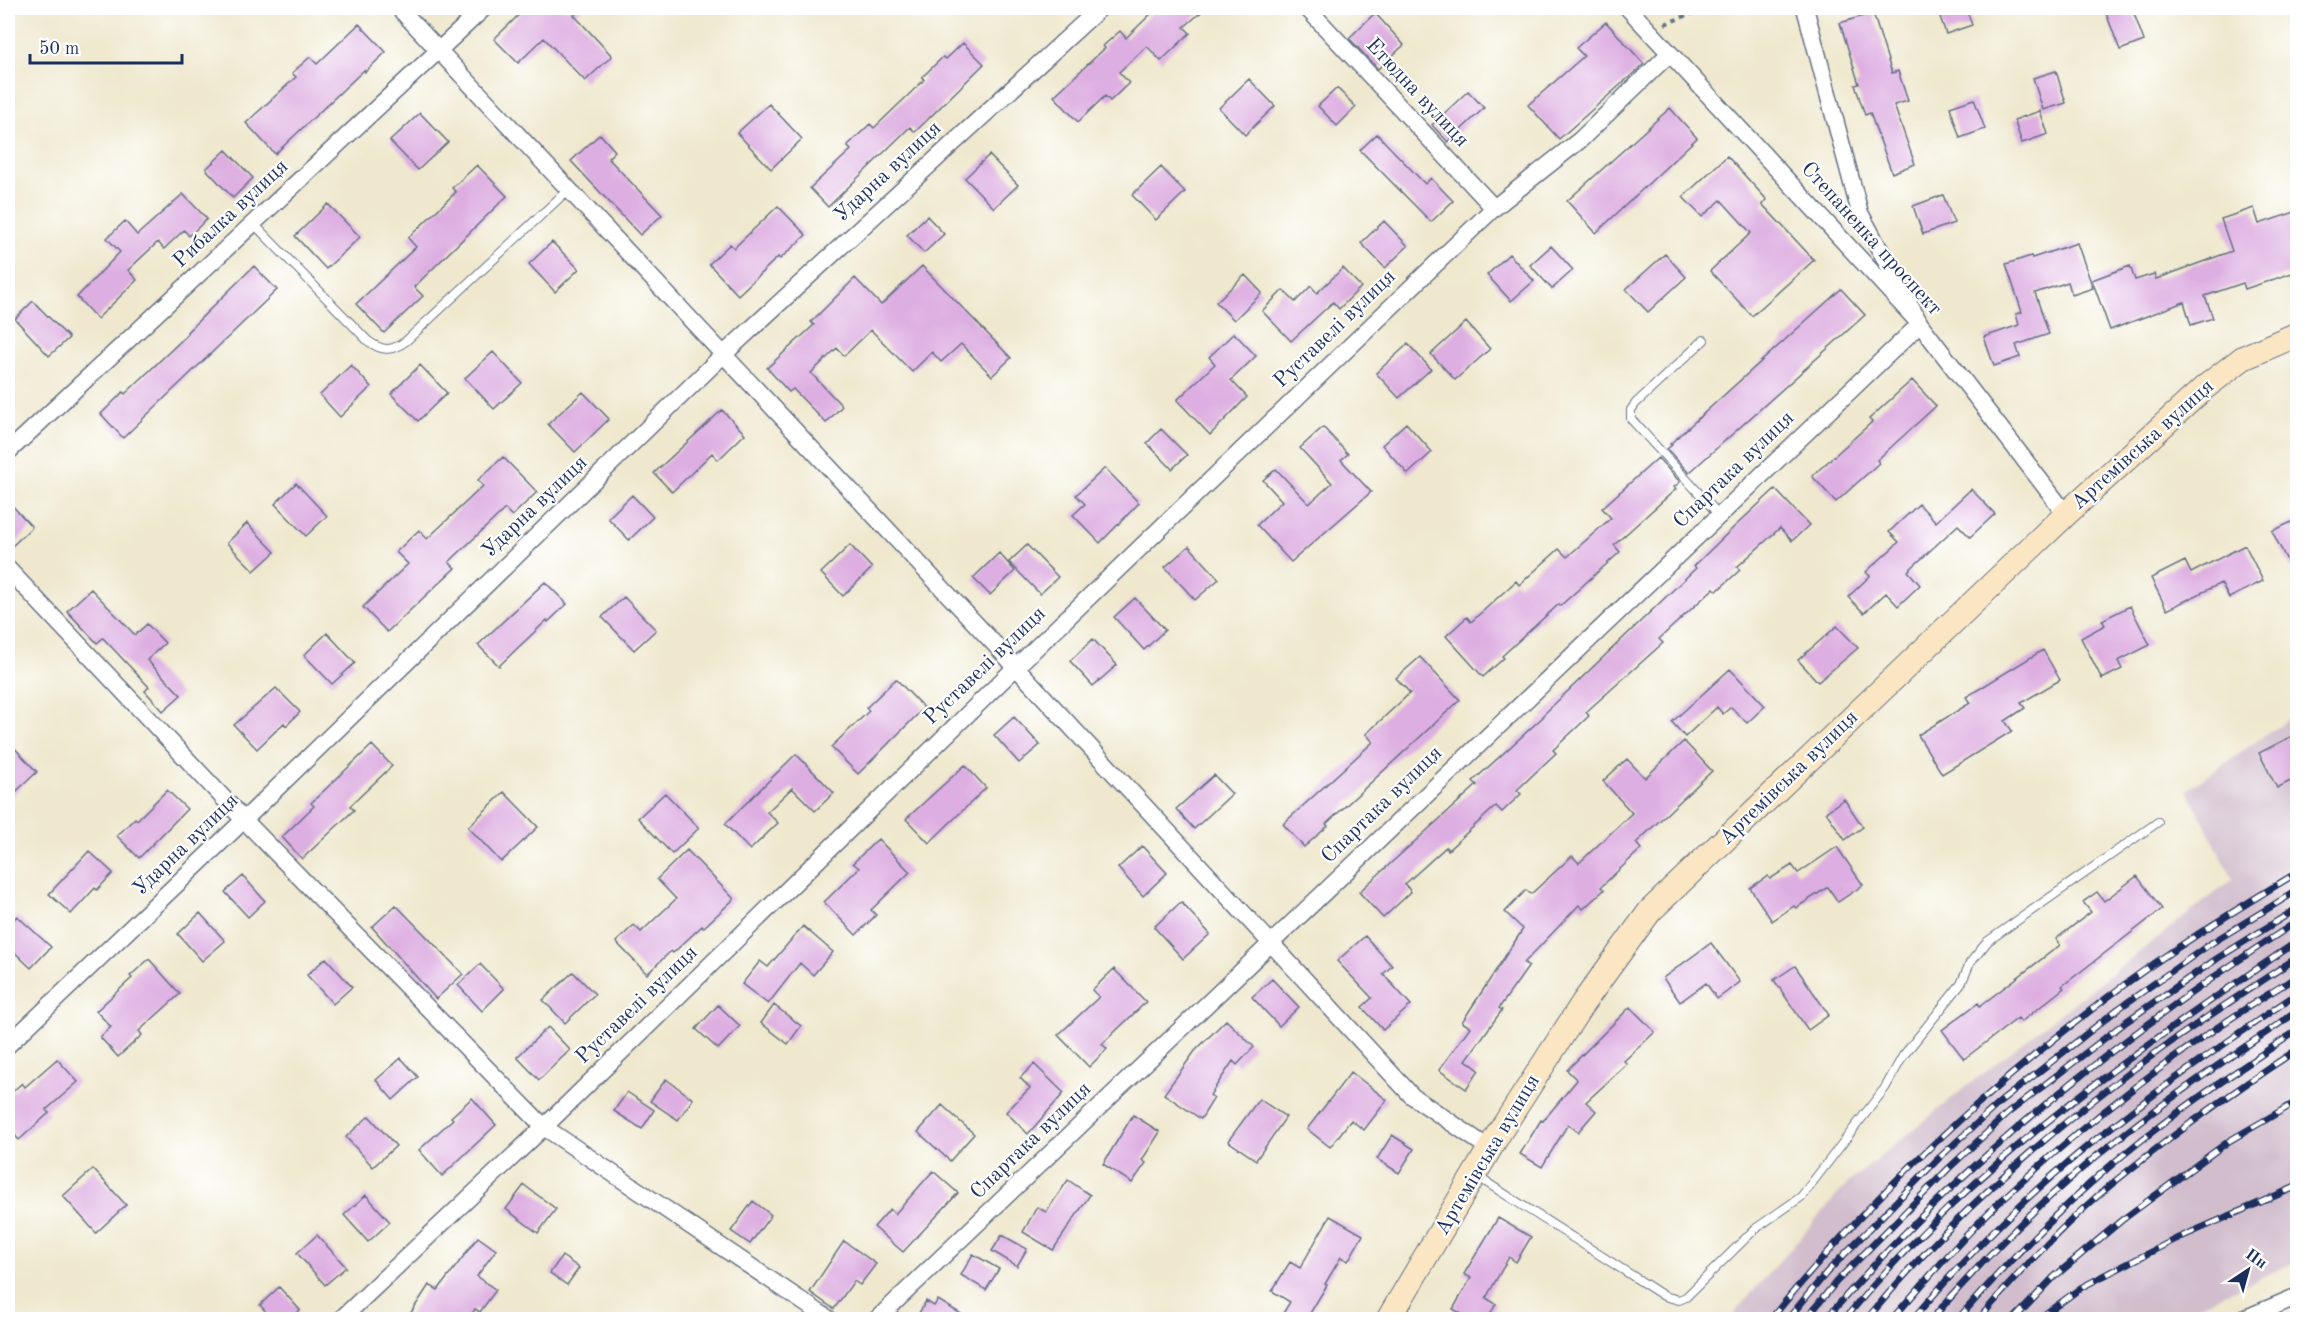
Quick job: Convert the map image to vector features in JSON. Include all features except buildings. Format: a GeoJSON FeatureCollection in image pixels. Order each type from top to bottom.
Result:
{"type":"FeatureCollection","features":[{"type":"Feature","properties":{"kind":"main road","name":"Артемівська вулиця"},"geometry":{"type":"LineString","coordinates":[[1388,1320],[1474,1175],[1582,1003],[1650,911],[2066,514],[2204,388],[2243,358],[2298,334]]}},
{"type":"Feature","properties":{"kind":"street"},"geometry":{"type":"LineString","coordinates":[[399,8],[1016,667],[1412,1096],[1490,1149]]}},
{"type":"Feature","properties":{"kind":"street","name":"Рибалка вулиця"},"geometry":{"type":"LineString","coordinates":[[8,452],[484,8]]}},
{"type":"Feature","properties":{"kind":"street","name":"Ударна вулиця"},"geometry":{"type":"LineString","coordinates":[[8,1045],[244,820],[724,354],[1100,8]]}},
{"type":"Feature","properties":{"kind":"street","name":"Етюдна вулиця"},"geometry":{"type":"LineString","coordinates":[[1307,8],[1494,208]]}},
{"type":"Feature","properties":{"kind":"street","name":"Степаненка проспект"},"geometry":{"type":"LineString","coordinates":[[1628,8],[1920,324],[2066,514]]}},
{"type":"Feature","properties":{"kind":"street"},"geometry":{"type":"LineString","coordinates":[[1805,8],[1860,213],[1920,324]]}},
{"type":"Feature","properties":{"kind":"street","name":"Руставелі вулиця"},"geometry":{"type":"LineString","coordinates":[[340,1320],[544,1127],[1016,667],[1494,208],[1580,140],[1669,54]]}},
{"type":"Feature","properties":{"kind":"street","name":"Спартака вулиця"},"geometry":{"type":"LineString","coordinates":[[876,1320],[1920,324]]}},
{"type":"Feature","properties":{"kind":"street"},"geometry":{"type":"LineString","coordinates":[[8,569],[244,820],[544,1127],[830,1320]]}},
{"type":"Feature","properties":{"kind":"street"},"geometry":{"type":"LineString","coordinates":[[2241,1320],[2298,1296]]}},
{"type":"Feature","properties":{"kind":"lane"},"geometry":{"type":"LineString","coordinates":[[254,224],[368,341],[378,348],[387,350],[396,348],[406,341],[569,189]]}},
{"type":"Feature","properties":{"kind":"lane"},"geometry":{"type":"LineString","coordinates":[[1704,340],[1636,403],[1631,410],[1631,418],[1719,515]]}},
{"type":"Feature","properties":{"kind":"lane"},"geometry":{"type":"LineString","coordinates":[[1474,1175],[1664,1296],[1679,1300],[1686,1297],[1755,1229],[1801,1197],[1885,1088],[1903,1056],[1961,984],[1970,963],[1988,941],[2158,822]]}},
{"type":"Feature","properties":{"kind":"path"},"geometry":{"type":"LineString","coordinates":[[1648,30],[1703,8]]}},
{"type":"Feature","properties":{"kind":"shaded area"},"geometry":{"type":"Polygon","coordinates":[[[2297,713],[2297,1261],[2169,1319],[1730,1320],[1848,1183],[1962,1090],[2233,879],[2187,790],[2297,713]]]}},
{"type":"Feature","properties":{"kind":"railway"},"geometry":{"type":"LineString","coordinates":[[1770,1320],[1887,1189],[1929,1148],[2017,1070],[2108,997],[2154,964],[2298,872]]}},
{"type":"Feature","properties":{"kind":"railway"},"geometry":{"type":"LineString","coordinates":[[1787,1320],[1827,1272],[1939,1158],[1999,1103],[2118,1009],[2210,944],[2298,890]]}},
{"type":"Feature","properties":{"kind":"railway"},"geometry":{"type":"LineString","coordinates":[[1805,1320],[1836,1282],[1949,1168],[2008,1113],[2127,1021],[2218,958],[2298,908]]}},
{"type":"Feature","properties":{"kind":"railway"},"geometry":{"type":"LineString","coordinates":[[1825,1320],[1931,1207],[2047,1103],[2170,1008],[2298,921]]}},
{"type":"Feature","properties":{"kind":"railway"},"geometry":{"type":"LineString","coordinates":[[1844,1320],[1893,1264],[1945,1211],[2000,1161],[2116,1069],[2298,941]]}},
{"type":"Feature","properties":{"kind":"railway"},"geometry":{"type":"LineString","coordinates":[[1866,1320],[1933,1245],[1968,1210],[2081,1110],[2161,1049],[2298,957]]}},
{"type":"Feature","properties":{"kind":"railway"},"geometry":{"type":"LineString","coordinates":[[1891,1320],[1947,1256],[1991,1211],[2075,1136],[2183,1051],[2298,976]]}},
{"type":"Feature","properties":{"kind":"railway"},"geometry":{"type":"LineString","coordinates":[[1912,1320],[1988,1236],[2082,1151],[2188,1069],[2298,993]]}},
{"type":"Feature","properties":{"kind":"railway"},"geometry":{"type":"LineString","coordinates":[[1931,1320],[2009,1236],[2093,1159],[2168,1101],[2298,1011]]}},
{"type":"Feature","properties":{"kind":"railway"},"geometry":{"type":"LineString","coordinates":[[1957,1320],[2045,1226],[2125,1153],[2197,1098],[2298,1030]]}},
{"type":"Feature","properties":{"kind":"railway"},"geometry":{"type":"LineString","coordinates":[[1978,1320],[2042,1248],[2095,1198],[2135,1165],[2227,1097],[2298,1049]]}},
{"type":"Feature","properties":{"kind":"railway"},"geometry":{"type":"LineString","coordinates":[[2013,1320],[2054,1277],[2122,1220],[2229,1141],[2298,1101]]}},
{"type":"Feature","properties":{"kind":"railway"},"geometry":{"type":"LineString","coordinates":[[2037,1320],[2082,1287],[2176,1239],[2298,1186]]}}]}
